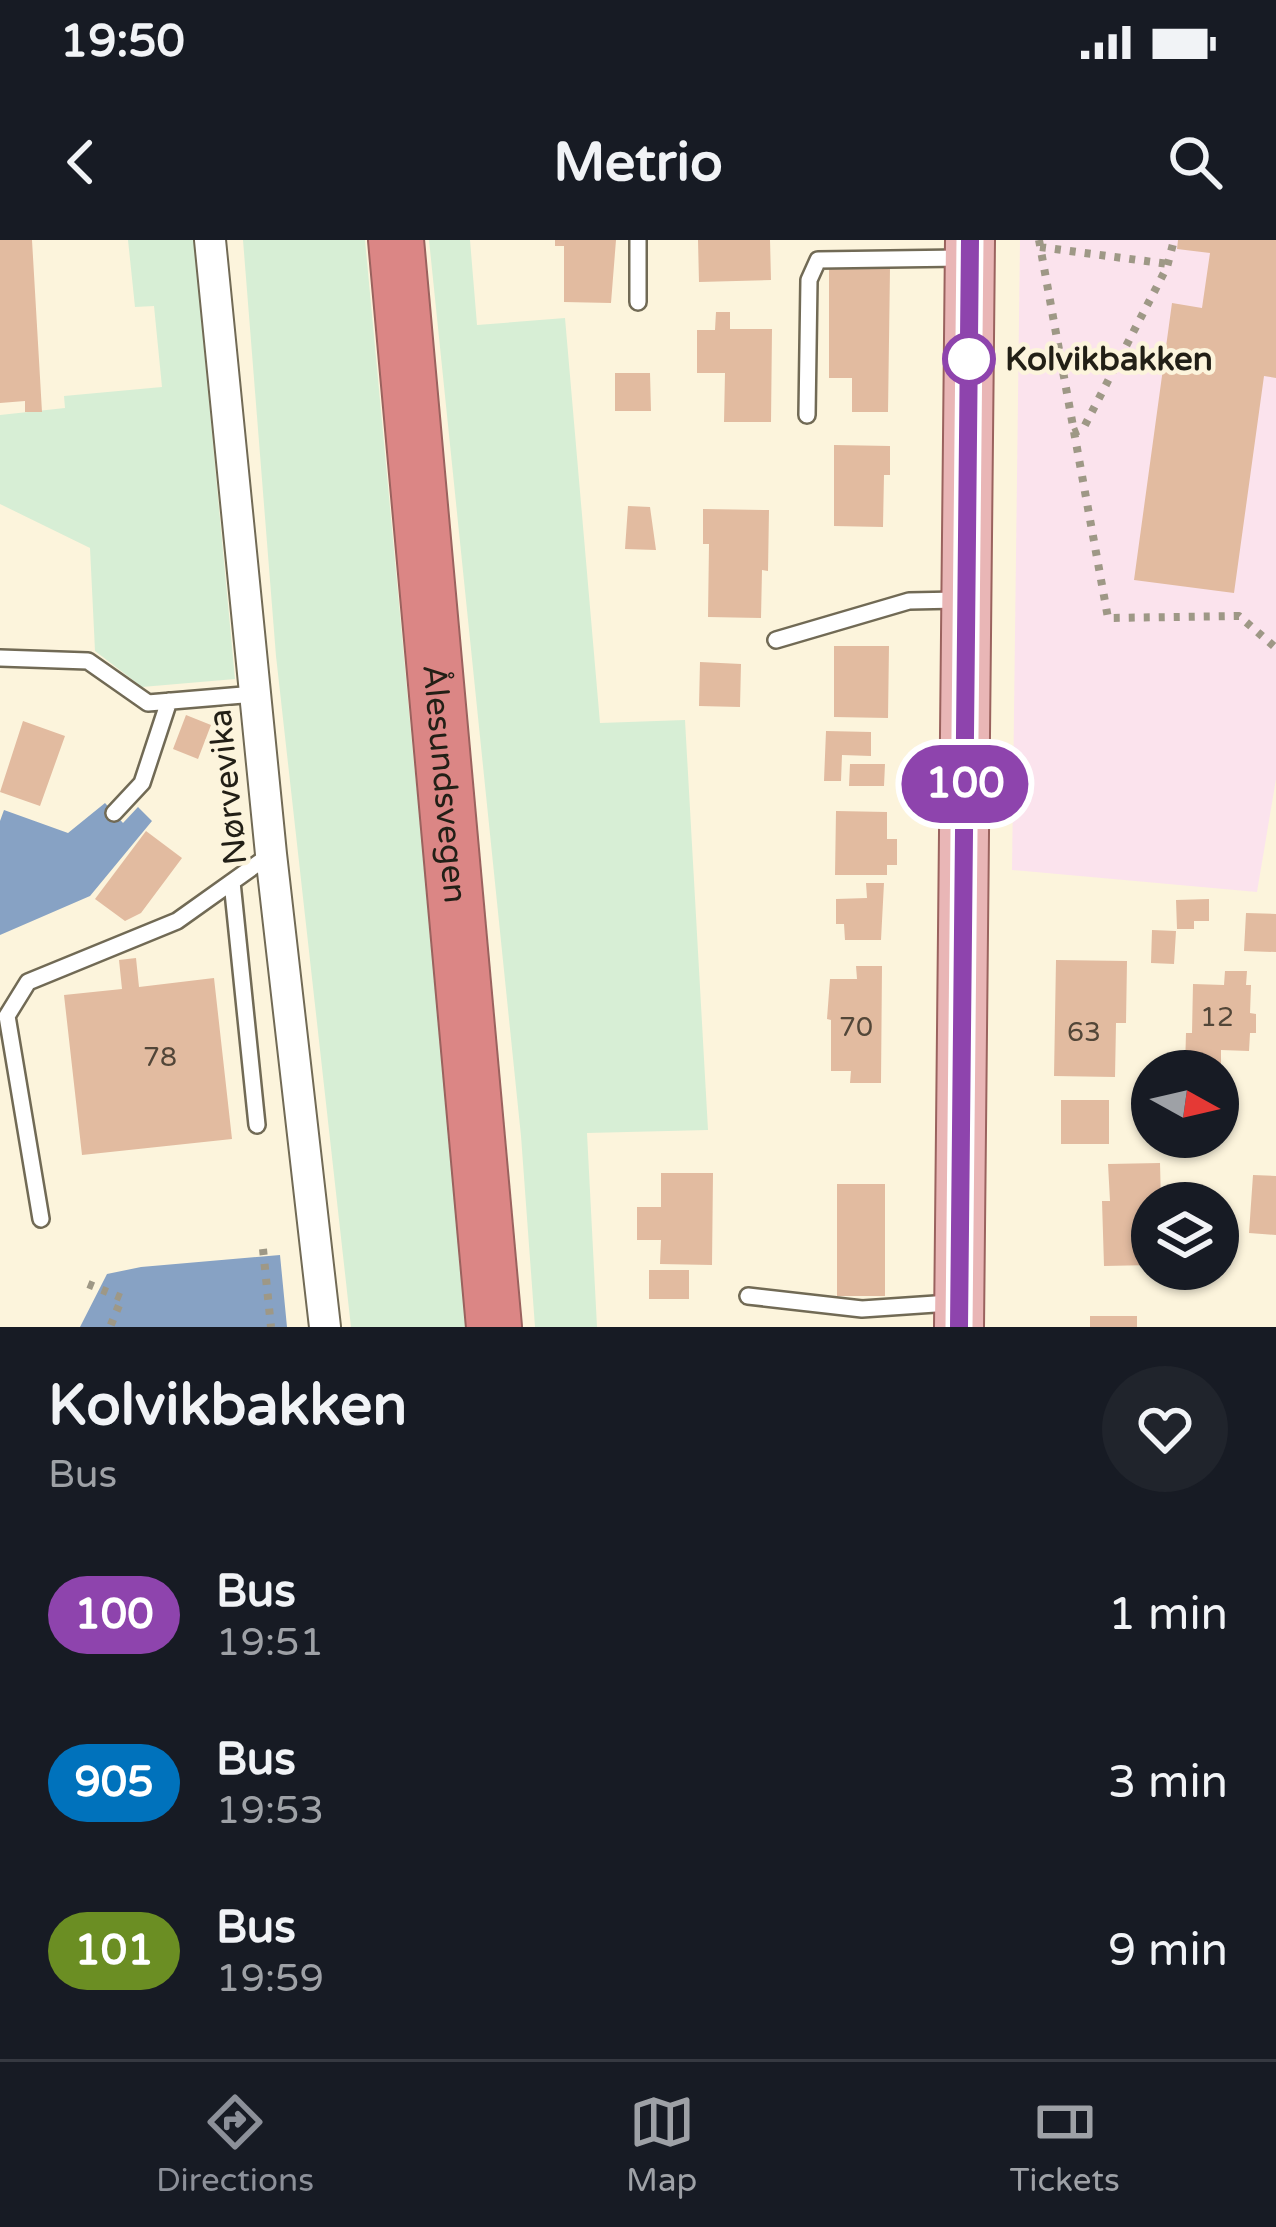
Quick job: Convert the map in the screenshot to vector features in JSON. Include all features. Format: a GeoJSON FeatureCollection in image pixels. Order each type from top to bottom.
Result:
{"type":"FeatureCollection","features":[{"type":"Feature","properties":{"kind":"highway","name":"Ålesundsvegen"},"geometry":{"type":"LineString","coordinates":[[397,240],[494,1327]]}},
{"type":"Feature","properties":{"kind":"main road"},"geometry":{"type":"LineString","coordinates":[[959,1315],[970,249]]}},
{"type":"Feature","properties":{"kind":"street","name":"Nørvevika"},"geometry":{"type":"LineString","coordinates":[[210,240],[271,854],[325,1327]]}},
{"type":"Feature","properties":{"kind":"lane"},"geometry":{"type":"LineString","coordinates":[[638,240],[638,302]]}},
{"type":"Feature","properties":{"kind":"lane"},"geometry":{"type":"LineString","coordinates":[[807,416],[809,280],[818,260],[970,249]]}},
{"type":"Feature","properties":{"kind":"lane"},"geometry":{"type":"LineString","coordinates":[[776,640],[909,601],[967,600]]}},
{"type":"Feature","properties":{"kind":"lane"},"geometry":{"type":"LineString","coordinates":[[0,658],[88,661],[148,703],[255,694]]}},
{"type":"Feature","properties":{"kind":"lane"},"geometry":{"type":"LineString","coordinates":[[114,813],[142,783],[169,701]]}},
{"type":"Feature","properties":{"kind":"lane"},"geometry":{"type":"LineString","coordinates":[[40,1219],[7,1016],[28,982],[178,921],[271,854]]}},
{"type":"Feature","properties":{"kind":"lane"},"geometry":{"type":"LineString","coordinates":[[232,882],[256,1124]]}},
{"type":"Feature","properties":{"kind":"lane"},"geometry":{"type":"LineString","coordinates":[[748,1296],[959,1315]]}},
{"type":"Feature","properties":{"kind":"path"},"geometry":{"type":"LineString","coordinates":[[1073,434],[1083,429],[1168,264],[1174,240]]}},
{"type":"Feature","properties":{"kind":"path"},"geometry":{"type":"LineString","coordinates":[[1168,264],[1040,244],[1108,617],[1239,616],[1276,648]]}},
{"type":"Feature","properties":{"kind":"path"},"geometry":{"type":"LineString","coordinates":[[263,1249],[271,1327]]}},
{"type":"Feature","properties":{"kind":"path"},"geometry":{"type":"LineString","coordinates":[[88,1284],[122,1298],[110,1327]]}},
{"type":"Feature","properties":{"kind":"shaded area"},"geometry":{"type":"Polygon","coordinates":[[[1020,240],[1276,240],[1276,779],[1257,892],[1012,870],[1020,240]]]}},
{"type":"Feature","properties":{"kind":"green space"},"geometry":{"type":"Polygon","coordinates":[[[128,240],[194,240],[235,679],[142,687],[95,651],[90,548],[0,504],[0,415],[65,408],[64,396],[162,387],[154,306],[135,307],[128,240]]]}},
{"type":"Feature","properties":{"kind":"green space"},"geometry":{"type":"Polygon","coordinates":[[[243,240],[365,240],[472,1327],[351,1327],[276,656],[243,240]]]}},
{"type":"Feature","properties":{"kind":"green space"},"geometry":{"type":"Polygon","coordinates":[[[429,240],[470,240],[477,325],[565,318],[600,723],[685,720],[708,1130],[587,1133],[597,1327],[535,1327],[521,1136],[429,240]]]}},
{"type":"Feature","properties":{"kind":"water"},"geometry":{"type":"Polygon","coordinates":[[[105,803],[123,823],[138,807],[152,821],[90,896],[0,935],[0,821],[4,810],[68,833],[105,803]]]}},
{"type":"Feature","properties":{"kind":"water"},"geometry":{"type":"Polygon","coordinates":[[[280,1255],[287,1327],[80,1327],[107,1274],[280,1255]]]}},
{"type":"Feature","properties":{"kind":"building"},"geometry":{"type":"Polygon","coordinates":[[[0,240],[32,240],[42,412],[25,412],[25,401],[0,403],[0,240]]]}},
{"type":"Feature","properties":{"kind":"building"},"geometry":{"type":"Polygon","coordinates":[[[555,240],[616,240],[611,303],[564,302],[564,246],[555,246],[555,240]]]}},
{"type":"Feature","properties":{"kind":"building"},"geometry":{"type":"Polygon","coordinates":[[[698,240],[770,240],[771,280],[699,282],[698,240]]]}},
{"type":"Feature","properties":{"kind":"building"},"geometry":{"type":"Polygon","coordinates":[[[1178,240],[1276,240],[1276,378],[1264,376],[1234,593],[1134,580],[1172,303],[1202,308],[1210,253],[1177,249],[1178,240]]]}},
{"type":"Feature","properties":{"kind":"building"},"geometry":{"type":"Polygon","coordinates":[[[829,268],[890,268],[888,412],[852,412],[852,378],[829,378],[829,268]]]}},
{"type":"Feature","properties":{"kind":"building"},"geometry":{"type":"Polygon","coordinates":[[[716,312],[730,312],[730,329],[772,329],[771,422],[724,422],[725,373],[697,373],[697,330],[715,330],[716,312]]]}},
{"type":"Feature","properties":{"kind":"building"},"geometry":{"type":"Polygon","coordinates":[[[615,373],[650,373],[651,411],[615,411],[615,373]]]}},
{"type":"Feature","properties":{"kind":"building"},"geometry":{"type":"Polygon","coordinates":[[[834,445],[890,446],[883,527],[834,526],[834,445]]]}},
{"type":"Feature","properties":{"kind":"building"},"geometry":{"type":"Polygon","coordinates":[[[628,506],[650,507],[656,550],[625,549],[628,506]]]}},
{"type":"Feature","properties":{"kind":"building"},"geometry":{"type":"Polygon","coordinates":[[[703,509],[769,510],[761,618],[708,617],[709,544],[703,544],[703,509]]]}},
{"type":"Feature","properties":{"kind":"building"},"geometry":{"type":"Polygon","coordinates":[[[834,646],[889,646],[888,718],[834,717],[834,646]]]}},
{"type":"Feature","properties":{"kind":"building"},"geometry":{"type":"Polygon","coordinates":[[[700,662],[741,664],[740,707],[699,706],[700,662]]]}},
{"type":"Feature","properties":{"kind":"building"},"geometry":{"type":"Polygon","coordinates":[[[186,715],[211,725],[198,759],[173,749],[186,715]]]}},
{"type":"Feature","properties":{"kind":"building"},"geometry":{"type":"Polygon","coordinates":[[[23,721],[65,736],[40,806],[0,792],[23,721]]]}},
{"type":"Feature","properties":{"kind":"building"},"geometry":{"type":"Polygon","coordinates":[[[826,731],[871,732],[871,756],[842,755],[841,781],[824,781],[826,731]]]}},
{"type":"Feature","properties":{"kind":"building"},"geometry":{"type":"Polygon","coordinates":[[[850,764],[885,764],[884,786],[849,786],[850,764]]]}},
{"type":"Feature","properties":{"kind":"building"},"geometry":{"type":"Polygon","coordinates":[[[836,811],[887,812],[887,839],[897,839],[897,865],[887,865],[887,875],[835,875],[836,811]]]}},
{"type":"Feature","properties":{"kind":"building"},"geometry":{"type":"Polygon","coordinates":[[[146,831],[182,858],[141,913],[125,921],[95,899],[146,831]]]}},
{"type":"Feature","properties":{"kind":"building"},"geometry":{"type":"Polygon","coordinates":[[[866,883],[884,883],[881,940],[845,940],[844,924],[836,924],[836,899],[867,898],[866,883]]]}},
{"type":"Feature","properties":{"kind":"building"},"geometry":{"type":"Polygon","coordinates":[[[1209,899],[1209,921],[1194,921],[1194,929],[1177,929],[1176,900],[1209,899]]]}},
{"type":"Feature","properties":{"kind":"building"},"geometry":{"type":"Polygon","coordinates":[[[1246,913],[1276,914],[1276,952],[1244,951],[1246,913]]]}},
{"type":"Feature","properties":{"kind":"building"},"geometry":{"type":"Polygon","coordinates":[[[1152,930],[1176,931],[1174,964],[1151,963],[1152,930]]]}},
{"type":"Feature","properties":{"kind":"building"},"geometry":{"type":"Polygon","coordinates":[[[136,958],[139,987],[214,978],[232,1139],[82,1155],[64,995],[122,989],[119,960],[136,958]]]}},
{"type":"Feature","properties":{"kind":"building"},"geometry":{"type":"Polygon","coordinates":[[[1056,960],[1127,961],[1126,1023],[1116,1023],[1115,1077],[1054,1076],[1056,960]]]}},
{"type":"Feature","properties":{"kind":"building"},"geometry":{"type":"Polygon","coordinates":[[[856,966],[882,966],[881,1083],[850,1083],[851,1071],[831,1071],[830,979],[857,979],[856,966]]]}},
{"type":"Feature","properties":{"kind":"building"},"geometry":{"type":"Polygon","coordinates":[[[1225,971],[1247,971],[1250,1013],[1256,1014],[1249,1051],[1186,1050],[1186,1033],[1192,1033],[1193,984],[1224,985],[1225,971]]]}},
{"type":"Feature","properties":{"kind":"building"},"geometry":{"type":"Polygon","coordinates":[[[1061,1100],[1109,1100],[1109,1144],[1061,1144],[1061,1100]]]}},
{"type":"Feature","properties":{"kind":"building"},"geometry":{"type":"Polygon","coordinates":[[[1160,1163],[1160,1182],[1131,1182],[1131,1265],[1104,1266],[1102,1201],[1110,1201],[1108,1164],[1160,1163]]]}},
{"type":"Feature","properties":{"kind":"building"},"geometry":{"type":"Polygon","coordinates":[[[661,1173],[713,1173],[712,1265],[660,1264],[661,1240],[637,1240],[637,1207],[661,1207],[661,1173]]]}},
{"type":"Feature","properties":{"kind":"building"},"geometry":{"type":"Polygon","coordinates":[[[1253,1175],[1276,1176],[1276,1235],[1249,1233],[1253,1175]]]}},
{"type":"Feature","properties":{"kind":"building"},"geometry":{"type":"Polygon","coordinates":[[[837,1184],[885,1184],[885,1296],[837,1296],[837,1184]]]}},
{"type":"Feature","properties":{"kind":"building"},"geometry":{"type":"Polygon","coordinates":[[[649,1270],[689,1270],[689,1299],[649,1299],[649,1270]]]}},
{"type":"Feature","properties":{"kind":"building"},"geometry":{"type":"Polygon","coordinates":[[[1090,1316],[1137,1316],[1137,1327],[1090,1327],[1090,1316]]]}},
{"type":"Feature","properties":{"kind":"bus line","name":"100"},"geometry":{"type":"LineString","coordinates":[[959,1327],[970,240]]}},
{"type":"Feature","properties":{"kind":"place","name":"Kolvikbakken"},"geometry":{"type":"Point","coordinates":[969,359]}}]}
